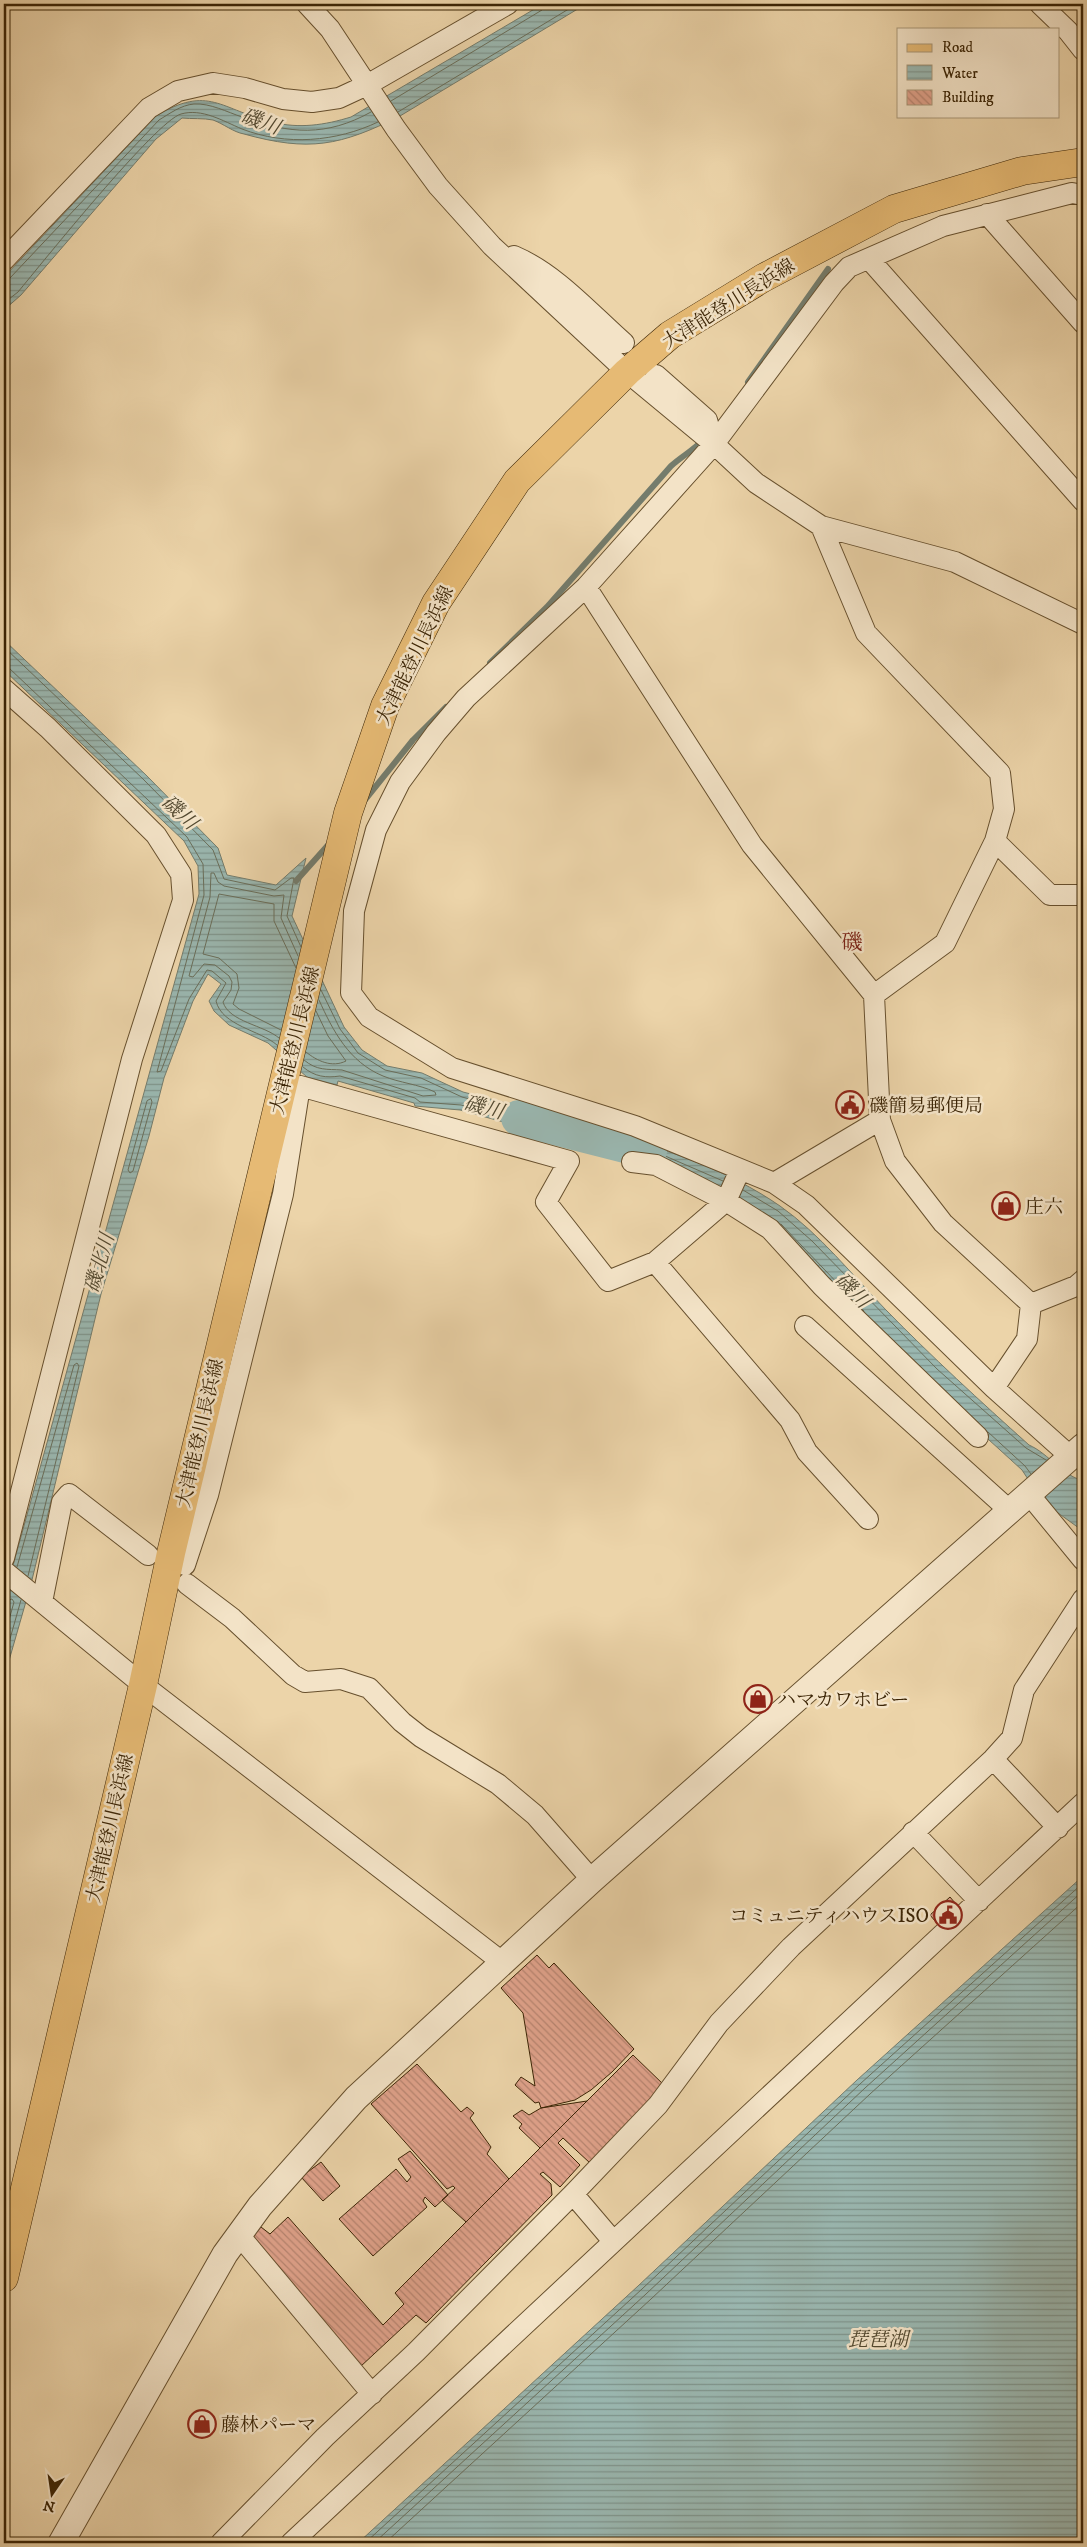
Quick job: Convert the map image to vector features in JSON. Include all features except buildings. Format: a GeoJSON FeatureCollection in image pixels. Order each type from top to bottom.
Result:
{"type":"FeatureCollection","features":[{"type":"Feature","properties":{"kind":"main road","name":"大津能登川長浜線"},"geometry":{"type":"LineString","coordinates":[[4,2278],[173,1564],[286,1071],[317,946],[325,903],[348,813],[385,706],[436,603],[517,481],[627,372],[670,335],[763,278],[894,208],[1022,170],[1083,162]]}},
{"type":"Feature","properties":{"kind":"street"},"geometry":{"type":"LineString","coordinates":[[307,4],[330,29],[396,129],[438,186],[492,246],[627,372],[714,444],[756,484],[821,526],[955,562],[1083,624]]}},
{"type":"Feature","properties":{"kind":"street"},"geometry":{"type":"LineString","coordinates":[[4,260],[149,108],[178,90],[213,83],[245,88],[283,99],[312,102],[340,98],[371,90],[508,4]]}},
{"type":"Feature","properties":{"kind":"street"},"geometry":{"type":"LineString","coordinates":[[1040,4],[1068,31],[1083,50]]}},
{"type":"Feature","properties":{"kind":"street"},"geometry":{"type":"LineString","coordinates":[[978,1438],[822,1286],[733,1185],[635,1126],[452,1068],[369,1017],[351,993],[354,911],[376,830],[400,782],[436,733],[466,698],[586,587],[714,444],[773,362],[834,283],[849,267],[943,226],[1072,193],[1083,195]]}},
{"type":"Feature","properties":{"kind":"street"},"geometry":{"type":"LineString","coordinates":[[987,214],[1083,323]]}},
{"type":"Feature","properties":{"kind":"street"},"geometry":{"type":"LineString","coordinates":[[492,246],[528,262],[624,343]]}},
{"type":"Feature","properties":{"kind":"street"},"geometry":{"type":"LineString","coordinates":[[869,259],[1083,502]]}},
{"type":"Feature","properties":{"kind":"street"},"geometry":{"type":"LineString","coordinates":[[656,375],[708,420],[714,444]]}},
{"type":"Feature","properties":{"kind":"street"},"geometry":{"type":"LineString","coordinates":[[821,526],[866,633],[1000,773],[1004,809],[995,841],[945,943],[874,995]]}},
{"type":"Feature","properties":{"kind":"street"},"geometry":{"type":"LineString","coordinates":[[586,587],[752,845],[874,995],[880,1120],[895,1161],[943,1223],[1031,1304]]}},
{"type":"Feature","properties":{"kind":"street"},"geometry":{"type":"LineString","coordinates":[[4,689],[48,728],[156,835],[181,874],[183,900],[132,1059],[5,1568],[39,1600],[143,1685],[502,1962]]}},
{"type":"Feature","properties":{"kind":"street"},"geometry":{"type":"LineString","coordinates":[[995,841],[1050,895],[1083,895]]}},
{"type":"Feature","properties":{"kind":"street"},"geometry":{"type":"LineString","coordinates":[[325,903],[354,911]]}},
{"type":"Feature","properties":{"kind":"street"},"geometry":{"type":"LineString","coordinates":[[173,1564],[208,1495],[283,1194],[300,1086],[569,1161],[546,1202],[608,1281],[655,1262],[733,1185]]}},
{"type":"Feature","properties":{"kind":"street"},"geometry":{"type":"LineString","coordinates":[[632,1162],[656,1165],[733,1185],[774,1183],[880,1120]]}},
{"type":"Feature","properties":{"kind":"street"},"geometry":{"type":"LineString","coordinates":[[61,2543],[225,2254],[296,2164],[356,2098],[592,1880],[1009,1510],[1077,1452],[994,1388],[806,1205],[774,1183]]}},
{"type":"Feature","properties":{"kind":"street"},"geometry":{"type":"LineString","coordinates":[[655,1262],[790,1420],[807,1452],[868,1519]]}},
{"type":"Feature","properties":{"kind":"street"},"geometry":{"type":"LineString","coordinates":[[1031,1304],[1076,1286],[1083,1280]]}},
{"type":"Feature","properties":{"kind":"street"},"geometry":{"type":"LineString","coordinates":[[994,1388],[1027,1339],[1031,1304]]}},
{"type":"Feature","properties":{"kind":"street"},"geometry":{"type":"LineString","coordinates":[[805,1326],[1009,1510]]}},
{"type":"Feature","properties":{"kind":"street"},"geometry":{"type":"LineString","coordinates":[[1034,1488],[1083,1560]]}},
{"type":"Feature","properties":{"kind":"street"},"geometry":{"type":"LineString","coordinates":[[39,1600],[62,1502],[69,1494],[173,1564],[293,1676],[305,1682],[341,1679],[369,1688],[402,1722],[421,1737],[498,1784],[535,1815],[592,1880]]}},
{"type":"Feature","properties":{"kind":"street"},"geometry":{"type":"LineString","coordinates":[[221,2543],[325,2437],[372,2394],[574,2194],[658,2106],[720,2023],[791,1947],[993,1759],[1012,1738],[1024,1690],[1083,1599]]}},
{"type":"Feature","properties":{"kind":"street"},"geometry":{"type":"LineString","coordinates":[[993,1759],[1058,1828]]}},
{"type":"Feature","properties":{"kind":"street"},"geometry":{"type":"LineString","coordinates":[[291,2543],[1083,1803]]}},
{"type":"Feature","properties":{"kind":"street"},"geometry":{"type":"LineString","coordinates":[[913,1832],[979,1901]]}},
{"type":"Feature","properties":{"kind":"street"},"geometry":{"type":"LineString","coordinates":[[574,2194],[614,2241]]}},
{"type":"Feature","properties":{"kind":"street"},"geometry":{"type":"LineString","coordinates":[[239,2235],[372,2394]]}},
{"type":"Feature","properties":{"kind":"water"},"geometry":{"type":"Polygon","coordinates":[[[543,4],[586,4],[400,116],[341,140],[306,144],[287,143],[240,133],[213,120],[182,118],[156,139],[21,295],[4,310],[4,277],[156,116],[189,102],[203,101],[227,106],[255,117],[282,124],[302,126],[322,124],[351,117],[543,4]]]}},
{"type":"Feature","properties":{"kind":"water","name":"磯北川"},"geometry":{"type":"Polygon","coordinates":[[[4,640],[146,775],[218,848],[227,875],[276,885],[306,858],[292,916],[344,1027],[362,1050],[387,1066],[422,1073],[463,1092],[552,1115],[551,1120],[569,1125],[565,1139],[460,1110],[415,1106],[414,1103],[338,1081],[337,1085],[307,1077],[268,1043],[229,1025],[214,1011],[209,1001],[221,984],[208,974],[193,1001],[164,1078],[149,1136],[101,1294],[31,1584],[4,1678],[4,1598],[199,894],[198,866],[184,841],[4,670],[4,640]]]}},
{"type":"Feature","properties":{"kind":"water"},"geometry":{"type":"Polygon","coordinates":[[[603,1132],[649,1145],[717,1171],[760,1193],[795,1217],[835,1255],[903,1327],[992,1412],[1029,1445],[1070,1475],[1083,1480],[1083,1531],[1043,1502],[1022,1470],[944,1399],[780,1230],[647,1160],[599,1148],[603,1132]]]}},
{"type":"Feature","properties":{"kind":"water","name":"琵琶湖"},"geometry":{"type":"Polygon","coordinates":[[[1083,1876],[1083,2543],[358,2543],[638,2286],[857,2080],[1083,1876]]]}},
{"type":"Feature","properties":{"kind":"waterway"},"geometry":{"type":"LineString","coordinates":[[748,382],[828,269]]}},
{"type":"Feature","properties":{"kind":"waterway"},"geometry":{"type":"LineString","coordinates":[[490,663],[547,607],[671,466],[703,440]]}},
{"type":"Feature","properties":{"kind":"waterway"},"geometry":{"type":"LineString","coordinates":[[364,801],[413,740],[446,707]]}},
{"type":"Feature","properties":{"kind":"waterway"},"geometry":{"type":"LineString","coordinates":[[296,881],[329,844]]}},
{"type":"Feature","properties":{"kind":"waterway","name":"磯川"},"geometry":{"type":"LineString","coordinates":[[519,1118],[649,1151]]}},
{"type":"Feature","properties":{"kind":"place","name":"磯簡易郵便局"},"geometry":{"type":"Point","coordinates":[850,1105]}},
{"type":"Feature","properties":{"kind":"place","name":"庄六"},"geometry":{"type":"Point","coordinates":[1006,1206]}},
{"type":"Feature","properties":{"kind":"place","name":"ハマカワホビー"},"geometry":{"type":"Point","coordinates":[758,1699]}},
{"type":"Feature","properties":{"kind":"place","name":"コミュニティハウスISO"},"geometry":{"type":"Point","coordinates":[948,1915]}},
{"type":"Feature","properties":{"kind":"place","name":"藤林パーマ"},"geometry":{"type":"Point","coordinates":[202,2424]}},
{"type":"Feature","properties":{"kind":"district","name":"磯"},"geometry":{"type":"Point","coordinates":[852,942]}}]}
